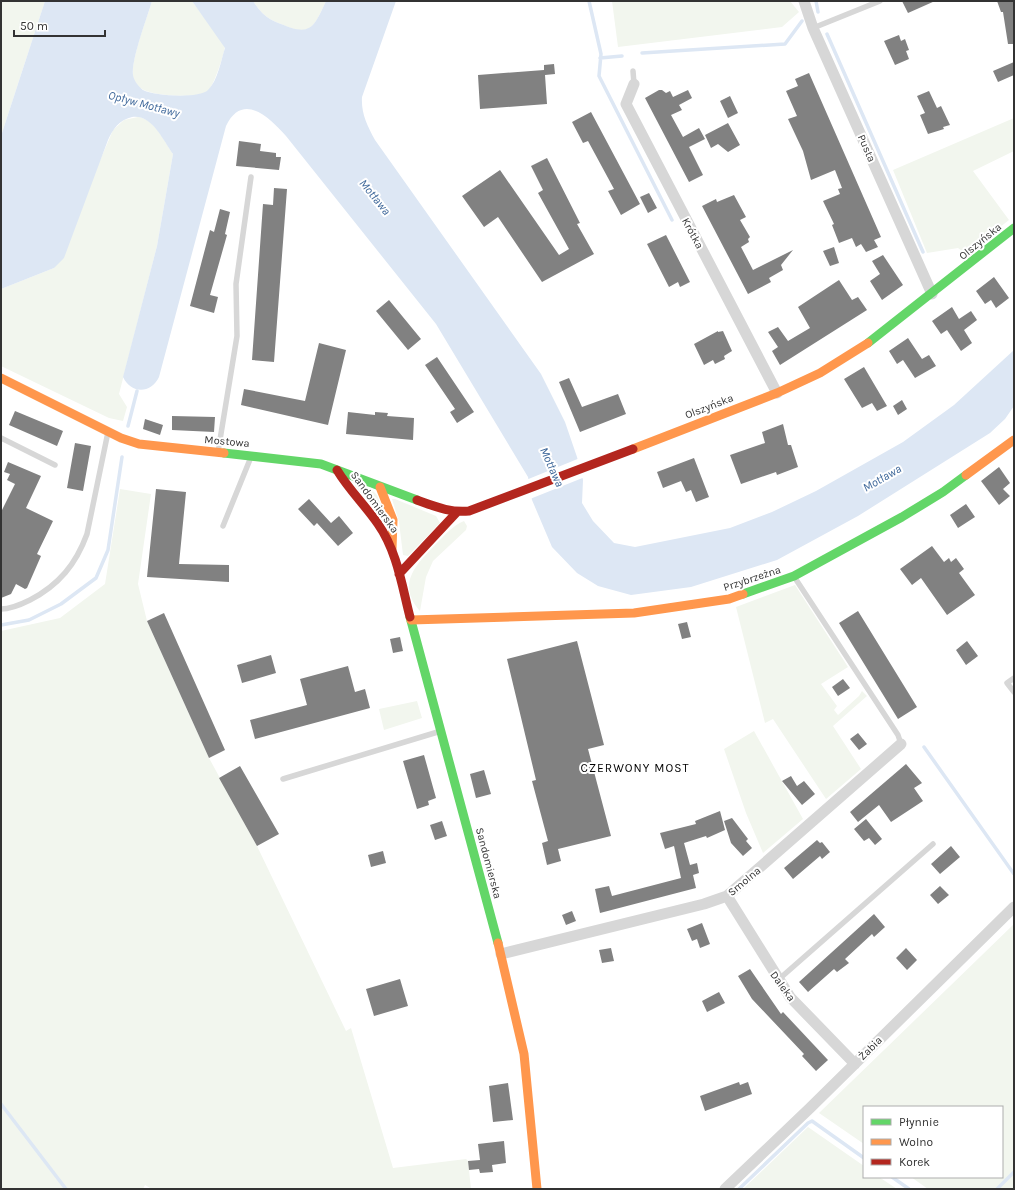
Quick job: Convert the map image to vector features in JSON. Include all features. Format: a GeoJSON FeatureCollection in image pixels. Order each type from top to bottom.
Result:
{"type":"FeatureCollection","features":[{"type":"Feature","properties":{"kind":"street","name":"Pusta"},"geometry":{"type":"LineString","coordinates":[[804,1],[813,28],[932,294]]}},
{"type":"Feature","properties":{"kind":"street","name":"Krótka"},"geometry":{"type":"LineString","coordinates":[[634,84],[626,104],[777,393]]}},
{"type":"Feature","properties":{"kind":"street","name":"Olszyńska"},"geometry":{"type":"LineString","coordinates":[[457,512],[469,510],[521,493],[777,393],[820,373],[860,350],[1014,228]]}},
{"type":"Feature","properties":{"kind":"street","name":"Mostowa"},"geometry":{"type":"LineString","coordinates":[[3,381],[108,431],[139,444],[304,461],[337,470],[442,509],[457,512]]}},
{"type":"Feature","properties":{"kind":"street","name":"Przybrzeżna"},"geometry":{"type":"LineString","coordinates":[[411,620],[634,613],[729,599],[794,576],[902,517],[943,492],[1014,440]]}},
{"type":"Feature","properties":{"kind":"street","name":"Sandomierska"},"geometry":{"type":"LineString","coordinates":[[337,470],[347,487],[378,524],[392,549],[399,574],[501,954],[524,1054],[537,1189]]}},
{"type":"Feature","properties":{"kind":"street","name":"Sandomierska"},"geometry":{"type":"LineString","coordinates":[[380,487],[393,520],[392,549]]}},
{"type":"Feature","properties":{"kind":"street"},"geometry":{"type":"LineString","coordinates":[[399,574],[457,512]]}},
{"type":"Feature","properties":{"kind":"street","name":"Smolna"},"geometry":{"type":"LineString","coordinates":[[501,954],[704,904],[727,896],[901,744]]}},
{"type":"Feature","properties":{"kind":"street","name":"Daleka"},"geometry":{"type":"LineString","coordinates":[[727,896],[790,997],[854,1064]]}},
{"type":"Feature","properties":{"kind":"street","name":"Żabia"},"geometry":{"type":"LineString","coordinates":[[725,1189],[1014,906]]}},
{"type":"Feature","properties":{"kind":"lane"},"geometry":{"type":"LineString","coordinates":[[813,28],[880,1]]}},
{"type":"Feature","properties":{"kind":"lane","name":"Krótka"},"geometry":{"type":"LineString","coordinates":[[633,71],[634,84]]}},
{"type":"Feature","properties":{"kind":"lane"},"geometry":{"type":"LineString","coordinates":[[218,452],[237,336],[236,284],[251,177]]}},
{"type":"Feature","properties":{"kind":"lane"},"geometry":{"type":"LineString","coordinates":[[1,609],[23,604],[56,584],[71,567],[82,549],[87,534],[108,431]]}},
{"type":"Feature","properties":{"kind":"lane"},"geometry":{"type":"LineString","coordinates":[[1,438],[55,465]]}},
{"type":"Feature","properties":{"kind":"lane"},"geometry":{"type":"LineString","coordinates":[[223,526],[252,455]]}},
{"type":"Feature","properties":{"kind":"lane"},"geometry":{"type":"LineString","coordinates":[[794,576],[898,735],[901,744]]}},
{"type":"Feature","properties":{"kind":"lane"},"geometry":{"type":"LineString","coordinates":[[1014,678],[1007,683],[1014,692]]}},
{"type":"Feature","properties":{"kind":"lane"},"geometry":{"type":"LineString","coordinates":[[283,779],[441,731]]}},
{"type":"Feature","properties":{"kind":"lane"},"geometry":{"type":"LineString","coordinates":[[778,980],[933,844]]}},
{"type":"Feature","properties":{"kind":"shaded area"},"geometry":{"type":"Polygon","coordinates":[[[1,1],[45,1],[1,136],[1,1]]]}},
{"type":"Feature","properties":{"kind":"shaded area"},"geometry":{"type":"Polygon","coordinates":[[[152,1],[192,1],[225,46],[218,70],[208,91],[186,96],[165,95],[140,88],[136,83],[133,75],[134,59],[152,1]]]}},
{"type":"Feature","properties":{"kind":"shaded area"},"geometry":{"type":"Polygon","coordinates":[[[253,1],[326,1],[318,18],[310,28],[299,30],[268,18],[253,1]]]}},
{"type":"Feature","properties":{"kind":"shaded area"},"geometry":{"type":"Polygon","coordinates":[[[612,1],[790,1],[799,12],[782,27],[618,47],[612,1]]]}},
{"type":"Feature","properties":{"kind":"shaded area"},"geometry":{"type":"Polygon","coordinates":[[[138,117],[154,126],[173,154],[157,246],[119,394],[127,407],[123,421],[109,418],[1,366],[1,289],[54,268],[113,130],[124,120],[138,117]]]}},
{"type":"Feature","properties":{"kind":"shaded area"},"geometry":{"type":"Polygon","coordinates":[[[1014,118],[1014,151],[973,171],[1009,220],[966,254],[958,248],[927,253],[893,170],[1014,118]]]}},
{"type":"Feature","properties":{"kind":"shaded area"},"geometry":{"type":"Polygon","coordinates":[[[355,484],[371,489],[377,495],[389,526],[355,486],[355,484]]]}},
{"type":"Feature","properties":{"kind":"shaded area"},"geometry":{"type":"Polygon","coordinates":[[[120,489],[151,494],[138,584],[147,621],[209,758],[257,846],[346,1031],[351,1028],[393,1168],[466,1159],[468,1161],[471,1189],[152,1189],[145,1185],[143,1189],[1,1189],[1,631],[60,618],[105,584],[120,489]]]}},
{"type":"Feature","properties":{"kind":"shaded area"},"geometry":{"type":"Polygon","coordinates":[[[392,499],[436,516],[440,523],[408,556],[403,555],[399,522],[392,499]]]}},
{"type":"Feature","properties":{"kind":"shaded area"},"geometry":{"type":"Polygon","coordinates":[[[464,521],[467,526],[466,530],[433,561],[426,577],[420,611],[413,601],[410,592],[409,584],[411,575],[421,560],[435,545],[452,528],[464,521]]]}},
{"type":"Feature","properties":{"kind":"shaded area"},"geometry":{"type":"Polygon","coordinates":[[[795,585],[848,667],[821,684],[837,706],[834,710],[838,715],[859,696],[862,691],[867,696],[833,726],[861,769],[826,799],[773,719],[765,723],[736,607],[795,585]]]}},
{"type":"Feature","properties":{"kind":"shaded area"},"geometry":{"type":"Polygon","coordinates":[[[417,701],[422,718],[384,730],[379,709],[417,701]]]}},
{"type":"Feature","properties":{"kind":"shaded area"},"geometry":{"type":"Polygon","coordinates":[[[754,731],[803,819],[763,853],[746,813],[724,749],[754,731]]]}},
{"type":"Feature","properties":{"kind":"shaded area"},"geometry":{"type":"Polygon","coordinates":[[[1014,924],[1014,1189],[928,1189],[912,1178],[1003,1178],[1003,1106],[863,1106],[863,1143],[819,1113],[1014,924]]]}},
{"type":"Feature","properties":{"kind":"shaded area"},"geometry":{"type":"Polygon","coordinates":[[[808,1127],[863,1165],[863,1178],[880,1178],[897,1189],[743,1189],[808,1127]]]}},
{"type":"Feature","properties":{"kind":"water"},"geometry":{"type":"Polygon","coordinates":[[[45,1],[152,1],[134,60],[133,75],[136,83],[143,90],[157,94],[186,96],[196,95],[208,90],[217,75],[225,48],[192,1],[253,1],[268,18],[299,30],[310,27],[314,23],[326,1],[396,1],[362,97],[362,108],[367,124],[375,140],[541,374],[565,422],[577,457],[583,480],[582,503],[593,521],[614,543],[635,547],[730,528],[772,512],[816,491],[903,442],[954,405],[1014,350],[1014,406],[1005,419],[990,433],[858,516],[777,560],[691,587],[631,595],[598,586],[577,573],[552,547],[532,500],[528,477],[436,324],[286,136],[272,122],[256,111],[248,109],[240,110],[233,116],[226,126],[159,377],[151,387],[141,390],[136,389],[131,387],[123,377],[157,246],[173,154],[161,135],[145,120],[139,117],[127,118],[123,120],[112,132],[64,258],[54,268],[1,289],[1,136],[45,1]]]}},
{"type":"Feature","properties":{"kind":"pier"},"geometry":{"type":"Polygon","coordinates":[[[580,458],[585,477],[530,499],[526,480],[580,458]]]}},
{"type":"Feature","properties":{"kind":"building"},"geometry":{"type":"Polygon","coordinates":[[[902,1],[935,1],[908,13],[902,1]]]}},
{"type":"Feature","properties":{"kind":"building"},"geometry":{"type":"Polygon","coordinates":[[[997,1],[1014,1],[1014,44],[1008,44],[1003,12],[1001,12],[997,1]]]}},
{"type":"Feature","properties":{"kind":"building"},"geometry":{"type":"Polygon","coordinates":[[[899,35],[901,41],[905,39],[909,50],[906,51],[909,59],[895,65],[884,41],[899,35]]]}},
{"type":"Feature","properties":{"kind":"building"},"geometry":{"type":"Polygon","coordinates":[[[1014,62],[1014,75],[998,82],[993,71],[1014,62]]]}},
{"type":"Feature","properties":{"kind":"building"},"geometry":{"type":"Polygon","coordinates":[[[554,64],[555,74],[545,75],[547,104],[480,109],[478,75],[544,70],[544,65],[554,64]]]}},
{"type":"Feature","properties":{"kind":"building"},"geometry":{"type":"Polygon","coordinates":[[[809,73],[881,237],[874,240],[878,247],[866,252],[861,244],[856,247],[852,238],[839,243],[832,225],[834,224],[823,201],[840,194],[838,189],[842,188],[835,170],[811,180],[803,151],[788,119],[797,116],[786,91],[798,86],[795,79],[809,73]]]}},
{"type":"Feature","properties":{"kind":"building"},"geometry":{"type":"Polygon","coordinates":[[[659,90],[666,93],[670,91],[673,97],[688,90],[692,98],[679,105],[682,110],[671,115],[683,137],[699,128],[705,139],[689,147],[703,175],[689,182],[645,98],[659,90]]]}},
{"type":"Feature","properties":{"kind":"building"},"geometry":{"type":"Polygon","coordinates":[[[929,91],[937,108],[941,106],[950,125],[943,127],[944,129],[928,134],[920,115],[925,113],[917,96],[929,91]]]}},
{"type":"Feature","properties":{"kind":"building"},"geometry":{"type":"Polygon","coordinates":[[[730,96],[738,113],[728,118],[720,101],[730,96]]]}},
{"type":"Feature","properties":{"kind":"building"},"geometry":{"type":"Polygon","coordinates":[[[591,112],[640,204],[621,215],[608,191],[614,189],[588,141],[583,143],[572,122],[591,112]]]}},
{"type":"Feature","properties":{"kind":"building"},"geometry":{"type":"Polygon","coordinates":[[[728,123],[740,145],[728,152],[718,144],[711,148],[705,135],[728,123]]]}},
{"type":"Feature","properties":{"kind":"building"},"geometry":{"type":"Polygon","coordinates":[[[239,141],[261,144],[260,151],[276,153],[276,157],[281,157],[279,170],[236,166],[239,141]]]}},
{"type":"Feature","properties":{"kind":"building"},"geometry":{"type":"Polygon","coordinates":[[[547,158],[580,223],[577,224],[594,254],[542,282],[498,217],[484,227],[462,196],[500,170],[559,255],[569,249],[538,193],[543,190],[531,166],[547,158]]]}},
{"type":"Feature","properties":{"kind":"building"},"geometry":{"type":"Polygon","coordinates":[[[274,188],[287,189],[274,362],[252,360],[263,204],[273,205],[274,188]]]}},
{"type":"Feature","properties":{"kind":"building"},"geometry":{"type":"Polygon","coordinates":[[[649,193],[657,208],[648,213],[640,197],[649,193]]]}},
{"type":"Feature","properties":{"kind":"building"},"geometry":{"type":"Polygon","coordinates":[[[734,195],[746,217],[740,220],[750,237],[748,239],[749,242],[741,247],[753,270],[793,250],[781,265],[783,270],[769,278],[771,282],[748,294],[702,206],[716,199],[717,202],[734,195]]]}},
{"type":"Feature","properties":{"kind":"building"},"geometry":{"type":"Polygon","coordinates":[[[220,209],[230,212],[225,234],[227,235],[210,295],[218,297],[214,313],[190,306],[210,230],[214,232],[220,209]]]}},
{"type":"Feature","properties":{"kind":"building"},"geometry":{"type":"Polygon","coordinates":[[[666,235],[690,282],[680,287],[678,282],[669,287],[647,244],[666,235]]]}},
{"type":"Feature","properties":{"kind":"building"},"geometry":{"type":"Polygon","coordinates":[[[834,247],[839,263],[830,266],[823,251],[834,247]]]}},
{"type":"Feature","properties":{"kind":"building"},"geometry":{"type":"Polygon","coordinates":[[[883,255],[903,285],[882,300],[870,281],[880,274],[872,261],[883,255]]]}},
{"type":"Feature","properties":{"kind":"building"},"geometry":{"type":"Polygon","coordinates":[[[994,277],[1009,298],[996,308],[991,300],[985,304],[976,291],[994,277]]]}},
{"type":"Feature","properties":{"kind":"building"},"geometry":{"type":"Polygon","coordinates":[[[839,280],[852,300],[858,297],[867,310],[780,365],[772,351],[778,347],[768,332],[778,327],[788,341],[810,328],[798,307],[839,280]]]}},
{"type":"Feature","properties":{"kind":"building"},"geometry":{"type":"Polygon","coordinates":[[[389,300],[421,339],[408,350],[376,311],[389,300]]]}},
{"type":"Feature","properties":{"kind":"building"},"geometry":{"type":"Polygon","coordinates":[[[952,307],[959,319],[971,311],[977,320],[964,330],[972,343],[961,351],[947,330],[941,334],[932,321],[952,307]]]}},
{"type":"Feature","properties":{"kind":"building"},"geometry":{"type":"Polygon","coordinates":[[[718,331],[723,331],[732,351],[724,356],[725,359],[715,364],[713,360],[704,365],[694,344],[718,331]]]}},
{"type":"Feature","properties":{"kind":"building"},"geometry":{"type":"Polygon","coordinates":[[[908,338],[922,359],[929,355],[936,366],[915,378],[903,360],[897,364],[889,351],[908,338]]]}},
{"type":"Feature","properties":{"kind":"building"},"geometry":{"type":"Polygon","coordinates":[[[319,343],[346,350],[328,425],[241,405],[244,389],[305,401],[319,343]]]}},
{"type":"Feature","properties":{"kind":"building"},"geometry":{"type":"Polygon","coordinates":[[[437,357],[474,412],[457,423],[450,412],[455,409],[425,365],[437,357]]]}},
{"type":"Feature","properties":{"kind":"building"},"geometry":{"type":"Polygon","coordinates":[[[864,367],[887,406],[877,411],[872,403],[862,408],[844,379],[864,367]]]}},
{"type":"Feature","properties":{"kind":"building"},"geometry":{"type":"Polygon","coordinates":[[[569,378],[582,407],[618,394],[626,414],[580,432],[559,382],[569,378]]]}},
{"type":"Feature","properties":{"kind":"building"},"geometry":{"type":"Polygon","coordinates":[[[902,400],[907,409],[898,415],[893,406],[902,400]]]}},
{"type":"Feature","properties":{"kind":"building"},"geometry":{"type":"Polygon","coordinates":[[[15,411],[63,431],[57,446],[9,425],[15,411]]]}},
{"type":"Feature","properties":{"kind":"building"},"geometry":{"type":"Polygon","coordinates":[[[348,412],[375,415],[375,412],[388,413],[387,416],[414,418],[413,440],[346,434],[348,412]]]}},
{"type":"Feature","properties":{"kind":"building"},"geometry":{"type":"Polygon","coordinates":[[[172,416],[215,417],[214,432],[172,430],[172,416]]]}},
{"type":"Feature","properties":{"kind":"building"},"geometry":{"type":"Polygon","coordinates":[[[145,419],[163,425],[160,435],[143,429],[145,419]]]}},
{"type":"Feature","properties":{"kind":"building"},"geometry":{"type":"Polygon","coordinates":[[[783,424],[788,445],[791,445],[798,467],[777,475],[776,472],[741,484],[730,455],[765,443],[762,432],[783,424]]]}},
{"type":"Feature","properties":{"kind":"building"},"geometry":{"type":"Polygon","coordinates":[[[75,443],[91,446],[83,491],[67,488],[75,443]]]}},
{"type":"Feature","properties":{"kind":"building"},"geometry":{"type":"Polygon","coordinates":[[[694,458],[709,497],[696,502],[691,490],[686,492],[681,481],[663,488],[657,472],[694,458]]]}},
{"type":"Feature","properties":{"kind":"building"},"geometry":{"type":"Polygon","coordinates":[[[8,462],[41,476],[26,508],[53,521],[37,554],[41,556],[27,588],[25,589],[16,584],[11,594],[1,598],[1,512],[15,484],[7,480],[10,474],[4,472],[8,462]]]}},
{"type":"Feature","properties":{"kind":"building"},"geometry":{"type":"Polygon","coordinates":[[[999,467],[1010,483],[1003,489],[1010,496],[999,505],[981,481],[999,467]]]}},
{"type":"Feature","properties":{"kind":"building"},"geometry":{"type":"Polygon","coordinates":[[[156,489],[186,492],[179,564],[229,565],[229,582],[147,577],[156,489]]]}},
{"type":"Feature","properties":{"kind":"building"},"geometry":{"type":"Polygon","coordinates":[[[309,499],[331,523],[339,516],[353,533],[338,546],[317,523],[314,526],[298,509],[309,499]]]}},
{"type":"Feature","properties":{"kind":"building"},"geometry":{"type":"Polygon","coordinates":[[[966,504],[975,517],[958,528],[950,515],[966,504]]]}},
{"type":"Feature","properties":{"kind":"building"},"geometry":{"type":"Polygon","coordinates":[[[932,546],[944,562],[949,558],[951,562],[956,558],[964,569],[959,573],[975,595],[947,615],[921,578],[912,585],[900,569],[932,546]]]}},
{"type":"Feature","properties":{"kind":"building"},"geometry":{"type":"Polygon","coordinates":[[[858,611],[917,707],[898,719],[839,623],[858,611]]]}},
{"type":"Feature","properties":{"kind":"building"},"geometry":{"type":"Polygon","coordinates":[[[164,613],[225,750],[209,758],[147,621],[164,613]]]}},
{"type":"Feature","properties":{"kind":"building"},"geometry":{"type":"Polygon","coordinates":[[[687,622],[691,637],[682,639],[678,624],[687,622]]]}},
{"type":"Feature","properties":{"kind":"building"},"geometry":{"type":"Polygon","coordinates":[[[400,637],[403,651],[393,653],[390,639],[400,637]]]}},
{"type":"Feature","properties":{"kind":"building"},"geometry":{"type":"Polygon","coordinates":[[[577,641],[604,745],[588,749],[611,836],[558,849],[561,861],[547,865],[542,843],[548,841],[532,781],[536,780],[507,659],[577,641]]]}},
{"type":"Feature","properties":{"kind":"building"},"geometry":{"type":"Polygon","coordinates":[[[967,641],[978,656],[966,665],[956,650],[967,641]]]}},
{"type":"Feature","properties":{"kind":"building"},"geometry":{"type":"Polygon","coordinates":[[[271,655],[276,673],[242,683],[237,665],[271,655]]]}},
{"type":"Feature","properties":{"kind":"building"},"geometry":{"type":"Polygon","coordinates":[[[348,666],[355,692],[365,689],[370,708],[255,739],[250,720],[307,705],[300,679],[348,666]]]}},
{"type":"Feature","properties":{"kind":"building"},"geometry":{"type":"Polygon","coordinates":[[[843,679],[850,688],[838,696],[832,687],[843,679]]]}},
{"type":"Feature","properties":{"kind":"building"},"geometry":{"type":"Polygon","coordinates":[[[858,733],[867,744],[859,750],[850,739],[858,733]]]}},
{"type":"Feature","properties":{"kind":"building"},"geometry":{"type":"Polygon","coordinates":[[[424,755],[436,798],[428,801],[429,805],[417,809],[403,761],[424,755]]]}},
{"type":"Feature","properties":{"kind":"building"},"geometry":{"type":"Polygon","coordinates":[[[906,764],[922,783],[914,788],[923,801],[891,822],[879,805],[858,822],[850,812],[906,764]]]}},
{"type":"Feature","properties":{"kind":"building"},"geometry":{"type":"Polygon","coordinates":[[[240,766],[279,834],[257,846],[219,778],[240,766]]]}},
{"type":"Feature","properties":{"kind":"building"},"geometry":{"type":"Polygon","coordinates":[[[484,770],[491,794],[476,798],[470,774],[484,770]]]}},
{"type":"Feature","properties":{"kind":"building"},"geometry":{"type":"Polygon","coordinates":[[[791,776],[797,786],[804,781],[815,794],[802,805],[782,781],[791,776]]]}},
{"type":"Feature","properties":{"kind":"building"},"geometry":{"type":"Polygon","coordinates":[[[720,811],[725,830],[707,838],[706,836],[684,843],[690,865],[697,863],[699,873],[693,875],[696,888],[600,913],[595,889],[609,886],[612,896],[681,878],[674,846],[665,849],[660,833],[696,824],[695,821],[720,811]]]}},
{"type":"Feature","properties":{"kind":"building"},"geometry":{"type":"Polygon","coordinates":[[[732,818],[748,839],[746,841],[752,848],[743,856],[731,843],[724,821],[732,818]]]}},
{"type":"Feature","properties":{"kind":"building"},"geometry":{"type":"Polygon","coordinates":[[[866,819],[882,839],[875,845],[869,838],[864,841],[854,829],[866,819]]]}},
{"type":"Feature","properties":{"kind":"building"},"geometry":{"type":"Polygon","coordinates":[[[442,821],[447,836],[435,840],[430,825],[442,821]]]}},
{"type":"Feature","properties":{"kind":"building"},"geometry":{"type":"Polygon","coordinates":[[[817,840],[820,843],[822,842],[830,852],[822,859],[820,856],[793,879],[784,868],[817,840]]]}},
{"type":"Feature","properties":{"kind":"building"},"geometry":{"type":"Polygon","coordinates":[[[951,846],[960,857],[940,874],[931,864],[951,846]]]}},
{"type":"Feature","properties":{"kind":"building"},"geometry":{"type":"Polygon","coordinates":[[[383,851],[386,863],[371,867],[368,855],[383,851]]]}},
{"type":"Feature","properties":{"kind":"building"},"geometry":{"type":"Polygon","coordinates":[[[940,886],[949,895],[938,904],[930,895],[940,886]]]}},
{"type":"Feature","properties":{"kind":"building"},"geometry":{"type":"Polygon","coordinates":[[[572,911],[576,921],[566,925],[562,915],[572,911]]]}},
{"type":"Feature","properties":{"kind":"building"},"geometry":{"type":"Polygon","coordinates":[[[874,914],[885,927],[874,937],[872,934],[845,959],[849,963],[837,972],[834,969],[808,992],[799,982],[874,914]]]}},
{"type":"Feature","properties":{"kind":"building"},"geometry":{"type":"Polygon","coordinates":[[[702,923],[710,944],[700,948],[697,939],[692,941],[687,929],[702,923]]]}},
{"type":"Feature","properties":{"kind":"building"},"geometry":{"type":"Polygon","coordinates":[[[611,948],[614,961],[602,963],[599,950],[611,948]]]}},
{"type":"Feature","properties":{"kind":"building"},"geometry":{"type":"Polygon","coordinates":[[[906,948],[917,960],[907,970],[896,958],[906,948]]]}},
{"type":"Feature","properties":{"kind":"building"},"geometry":{"type":"Polygon","coordinates":[[[750,969],[781,1014],[783,1012],[828,1060],[816,1071],[802,1056],[804,1054],[752,999],[738,976],[750,969]]]}},
{"type":"Feature","properties":{"kind":"building"},"geometry":{"type":"Polygon","coordinates":[[[400,979],[408,1006],[374,1016],[366,989],[400,979]]]}},
{"type":"Feature","properties":{"kind":"building"},"geometry":{"type":"Polygon","coordinates":[[[719,992],[725,1003],[707,1012],[702,1001],[719,992]]]}},
{"type":"Feature","properties":{"kind":"building"},"geometry":{"type":"Polygon","coordinates":[[[739,1082],[740,1085],[748,1082],[752,1094],[705,1111],[700,1096],[739,1082]]]}},
{"type":"Feature","properties":{"kind":"building"},"geometry":{"type":"Polygon","coordinates":[[[508,1083],[513,1120],[493,1122],[489,1086],[508,1083]]]}},
{"type":"Feature","properties":{"kind":"building"},"geometry":{"type":"Polygon","coordinates":[[[504,1141],[506,1163],[492,1165],[493,1172],[480,1173],[479,1169],[469,1170],[468,1161],[480,1160],[478,1144],[504,1141]]]}},
{"type":"Feature","properties":{"kind":"waterway"},"geometry":{"type":"LineString","coordinates":[[589,1],[601,54],[599,76],[672,220]]}},
{"type":"Feature","properties":{"kind":"waterway"},"geometry":{"type":"LineString","coordinates":[[816,1],[818,12]]}},
{"type":"Feature","properties":{"kind":"waterway"},"geometry":{"type":"LineString","coordinates":[[642,53],[785,44],[802,21]]}},
{"type":"Feature","properties":{"kind":"waterway"},"geometry":{"type":"LineString","coordinates":[[827,34],[923,252]]}},
{"type":"Feature","properties":{"kind":"waterway"},"geometry":{"type":"LineString","coordinates":[[600,58],[622,56]]}},
{"type":"Feature","properties":{"kind":"waterway"},"geometry":{"type":"LineString","coordinates":[[128,426],[137,391]]}},
{"type":"Feature","properties":{"kind":"waterway"},"geometry":{"type":"LineString","coordinates":[[1,625],[29,620],[61,604],[96,578],[108,550],[122,457]]}},
{"type":"Feature","properties":{"kind":"waterway"},"geometry":{"type":"LineString","coordinates":[[924,747],[1014,874]]}},
{"type":"Feature","properties":{"kind":"waterway"},"geometry":{"type":"LineString","coordinates":[[1,1104],[66,1189]]}},
{"type":"Feature","properties":{"kind":"waterway"},"geometry":{"type":"LineString","coordinates":[[739,1189],[808,1123],[812,1121],[863,1157]]}},
{"type":"Feature","properties":{"kind":"waterway"},"geometry":{"type":"LineString","coordinates":[[997,1189],[1014,1172]]}},
{"type":"Feature","properties":{"kind":"waterway"},"geometry":{"type":"LineString","coordinates":[[893,1178],[909,1189]]}},
{"type":"Feature","properties":{"kind":"traffic: fast"},"geometry":{"type":"LineString","coordinates":[[868,343],[1014,228]]}},
{"type":"Feature","properties":{"kind":"traffic: fast"},"geometry":{"type":"LineString","coordinates":[[224,453],[321,464],[417,500]]}},
{"type":"Feature","properties":{"kind":"traffic: fast"},"geometry":{"type":"LineString","coordinates":[[743,594],[794,576],[902,517],[943,492],[966,475]]}},
{"type":"Feature","properties":{"kind":"traffic: fast"},"geometry":{"type":"LineString","coordinates":[[410,617],[498,943]]}},
{"type":"Feature","properties":{"kind":"traffic: slow"},"geometry":{"type":"LineString","coordinates":[[633,449],[777,393],[820,373],[868,343]]}},
{"type":"Feature","properties":{"kind":"traffic: slow"},"geometry":{"type":"LineString","coordinates":[[1,378],[121,438],[139,444],[224,453]]}},
{"type":"Feature","properties":{"kind":"traffic: slow"},"geometry":{"type":"LineString","coordinates":[[966,475],[1014,440]]}},
{"type":"Feature","properties":{"kind":"traffic: slow"},"geometry":{"type":"LineString","coordinates":[[380,487],[393,520],[392,549]]}},
{"type":"Feature","properties":{"kind":"traffic: slow"},"geometry":{"type":"LineString","coordinates":[[411,620],[634,613],[729,599],[743,594]]}},
{"type":"Feature","properties":{"kind":"traffic: slow"},"geometry":{"type":"LineString","coordinates":[[498,943],[524,1054],[537,1189]]}},
{"type":"Feature","properties":{"kind":"traffic: jam"},"geometry":{"type":"LineString","coordinates":[[417,500],[449,510],[469,511],[633,449]]}},
{"type":"Feature","properties":{"kind":"traffic: jam"},"geometry":{"type":"LineString","coordinates":[[337,470],[385,534],[398,569],[410,617]]}},
{"type":"Feature","properties":{"kind":"traffic: jam"},"geometry":{"type":"LineString","coordinates":[[399,574],[457,512]]}},
{"type":"Feature","properties":{"kind":"district","name":"CZERWONY MOST"},"geometry":{"type":"Point","coordinates":[635,768]}},
{"type":"Feature","properties":{"kind":"water label","name":"Opływ Motławy"},"geometry":{"type":"Point","coordinates":[144,104]}},
{"type":"Feature","properties":{"kind":"water label","name":"Motława"},"geometry":{"type":"Point","coordinates":[375,197]}},
{"type":"Feature","properties":{"kind":"water label","name":"Motława"},"geometry":{"type":"Point","coordinates":[552,467]}},
{"type":"Feature","properties":{"kind":"water label","name":"Motława"},"geometry":{"type":"Point","coordinates":[882,478]}}]}
